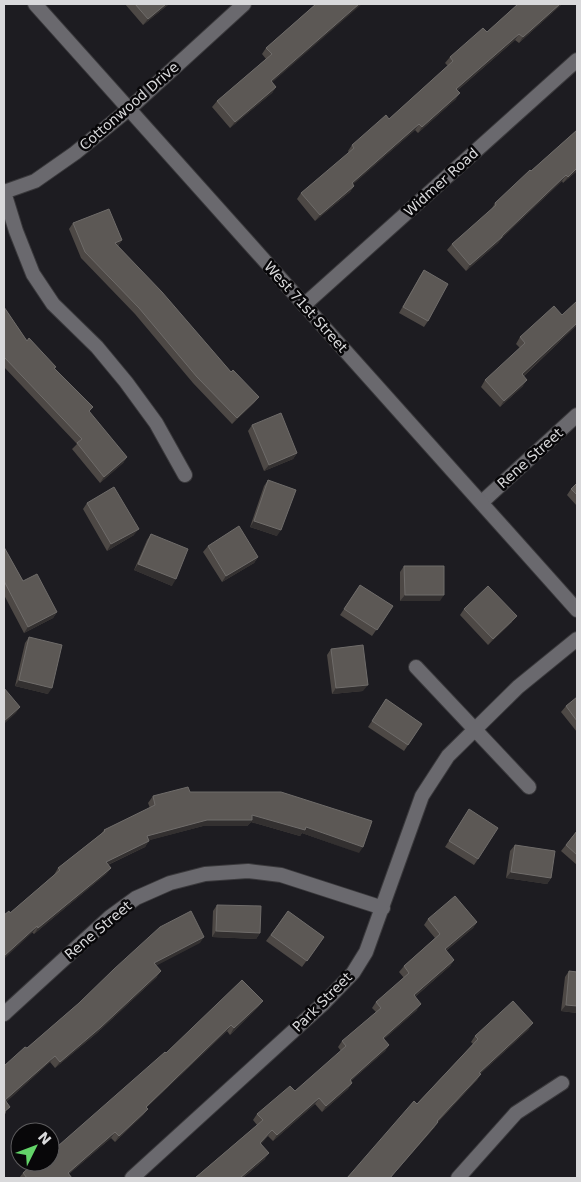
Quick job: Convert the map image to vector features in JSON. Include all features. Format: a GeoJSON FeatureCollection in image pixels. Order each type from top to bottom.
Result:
{"type":"FeatureCollection","features":[{"type":"Feature","properties":{"kind":"street","name":"West 71st Street"},"geometry":{"type":"LineString","coordinates":[[35,4],[577,610]]}},
{"type":"Feature","properties":{"kind":"street","name":"Cottonwood Drive"},"geometry":{"type":"LineString","coordinates":[[4,192],[35,181],[75,153],[129,108],[244,4]]}},
{"type":"Feature","properties":{"kind":"street","name":"Widmer Road"},"geometry":{"type":"LineString","coordinates":[[304,305],[577,60]]}},
{"type":"Feature","properties":{"kind":"street"},"geometry":{"type":"LineString","coordinates":[[4,192],[16,231],[33,274],[53,304],[97,347],[131,389],[156,423],[185,475]]}},
{"type":"Feature","properties":{"kind":"street","name":"Rene Street"},"geometry":{"type":"LineString","coordinates":[[482,502],[577,415]]}},
{"type":"Feature","properties":{"kind":"street","name":"Park Street"},"geometry":{"type":"LineString","coordinates":[[132,1178],[324,1003],[353,973],[366,952],[422,796],[448,756],[518,687],[577,639]]}},
{"type":"Feature","properties":{"kind":"street"},"geometry":{"type":"LineString","coordinates":[[416,667],[529,787]]}},
{"type":"Feature","properties":{"kind":"street","name":"Rene Street"},"geometry":{"type":"LineString","coordinates":[[4,1014],[110,917],[136,898],[170,883],[205,874],[248,871],[280,875],[383,908]]}},
{"type":"Feature","properties":{"kind":"street"},"geometry":{"type":"LineString","coordinates":[[458,1178],[516,1113],[562,1083]]}},
{"type":"Feature","properties":{"kind":"building"},"geometry":{"type":"Polygon","coordinates":[[[135,4],[166,4],[148,19],[135,4]]]}},
{"type":"Feature","properties":{"kind":"building"},"geometry":{"type":"Polygon","coordinates":[[[316,4],[359,4],[271,81],[276,87],[235,122],[217,101],[272,54],[266,48],[316,4]]]}},
{"type":"Feature","properties":{"kind":"building"},"geometry":{"type":"Polygon","coordinates":[[[518,4],[560,4],[523,37],[519,34],[456,89],[460,93],[422,127],[419,124],[352,183],[354,186],[320,215],[301,193],[354,148],[352,145],[386,115],[389,119],[453,61],[450,57],[483,28],[487,32],[518,4]]]}},
{"type":"Feature","properties":{"kind":"building"},"geometry":{"type":"Polygon","coordinates":[[[577,130],[577,168],[568,177],[566,175],[470,265],[452,244],[496,205],[495,203],[530,170],[577,130]]]}},
{"type":"Feature","properties":{"kind":"building"},"geometry":{"type":"Polygon","coordinates":[[[109,209],[122,240],[115,243],[162,292],[231,372],[233,370],[259,397],[237,418],[197,377],[139,308],[85,252],[73,223],[109,209]]]}},
{"type":"Feature","properties":{"kind":"building"},"geometry":{"type":"Polygon","coordinates":[[[424,270],[448,284],[428,321],[403,307],[424,270]]]}},
{"type":"Feature","properties":{"kind":"building"},"geometry":{"type":"Polygon","coordinates":[[[577,301],[577,323],[522,374],[527,380],[504,401],[485,380],[525,343],[520,337],[554,306],[562,315],[577,301]]]}},
{"type":"Feature","properties":{"kind":"building"},"geometry":{"type":"Polygon","coordinates":[[[4,307],[27,341],[29,338],[56,367],[54,368],[93,407],[89,411],[127,457],[104,477],[77,443],[82,439],[4,357],[4,307]]]}},
{"type":"Feature","properties":{"kind":"building"},"geometry":{"type":"Polygon","coordinates":[[[281,413],[297,453],[269,465],[252,425],[281,413]]]}},
{"type":"Feature","properties":{"kind":"building"},"geometry":{"type":"Polygon","coordinates":[[[268,480],[296,490],[281,530],[254,521],[268,480]]]}},
{"type":"Feature","properties":{"kind":"building"},"geometry":{"type":"Polygon","coordinates":[[[577,483],[577,495],[571,489],[577,483]]]}},
{"type":"Feature","properties":{"kind":"building"},"geometry":{"type":"Polygon","coordinates":[[[114,487],[139,529],[111,544],[87,503],[114,487]]]}},
{"type":"Feature","properties":{"kind":"building"},"geometry":{"type":"Polygon","coordinates":[[[239,526],[258,557],[226,576],[208,546],[239,526]]]}},
{"type":"Feature","properties":{"kind":"building"},"geometry":{"type":"Polygon","coordinates":[[[151,534],[188,549],[176,579],[138,564],[151,534]]]}},
{"type":"Feature","properties":{"kind":"building"},"geometry":{"type":"Polygon","coordinates":[[[4,547],[23,581],[37,574],[57,612],[28,627],[4,581],[4,547]]]}},
{"type":"Feature","properties":{"kind":"building"},"geometry":{"type":"Polygon","coordinates":[[[404,566],[444,566],[444,595],[405,595],[404,566]]]}},
{"type":"Feature","properties":{"kind":"building"},"geometry":{"type":"Polygon","coordinates":[[[360,585],[393,606],[377,630],[344,609],[360,585]]]}},
{"type":"Feature","properties":{"kind":"building"},"geometry":{"type":"Polygon","coordinates":[[[488,586],[517,616],[493,639],[464,609],[488,586]]]}},
{"type":"Feature","properties":{"kind":"building"},"geometry":{"type":"Polygon","coordinates":[[[29,637],[62,645],[52,688],[19,680],[29,637]]]}},
{"type":"Feature","properties":{"kind":"building"},"geometry":{"type":"Polygon","coordinates":[[[363,645],[368,685],[336,688],[331,649],[363,645]]]}},
{"type":"Feature","properties":{"kind":"building"},"geometry":{"type":"Polygon","coordinates":[[[4,688],[20,707],[4,721],[4,688]]]}},
{"type":"Feature","properties":{"kind":"building"},"geometry":{"type":"Polygon","coordinates":[[[577,697],[577,721],[566,706],[577,697]]]}},
{"type":"Feature","properties":{"kind":"building"},"geometry":{"type":"Polygon","coordinates":[[[386,699],[422,724],[408,745],[372,721],[386,699]]]}},
{"type":"Feature","properties":{"kind":"building"},"geometry":{"type":"Polygon","coordinates":[[[188,787],[190,792],[281,792],[372,821],[363,847],[306,827],[305,830],[252,815],[252,820],[207,820],[147,836],[149,841],[106,862],[111,868],[38,928],[37,926],[4,956],[4,915],[9,911],[10,913],[60,870],[58,868],[104,830],[155,805],[153,796],[188,787]]]}},
{"type":"Feature","properties":{"kind":"building"},"geometry":{"type":"Polygon","coordinates":[[[469,809],[498,828],[478,859],[449,841],[469,809]]]}},
{"type":"Feature","properties":{"kind":"building"},"geometry":{"type":"Polygon","coordinates":[[[577,831],[577,855],[566,845],[577,831]]]}},
{"type":"Feature","properties":{"kind":"building"},"geometry":{"type":"Polygon","coordinates":[[[515,845],[555,851],[551,878],[511,872],[515,845]]]}},
{"type":"Feature","properties":{"kind":"building"},"geometry":{"type":"Polygon","coordinates":[[[455,896],[477,922],[445,949],[454,960],[414,995],[421,1004],[383,1038],[389,1045],[350,1080],[352,1083],[326,1106],[319,1098],[277,1135],[272,1130],[260,1143],[269,1153],[240,1178],[195,1178],[263,1120],[257,1114],[290,1086],[295,1091],[346,1046],[342,1041],[381,1008],[376,1002],[409,973],[404,966],[440,934],[428,919],[455,896]]]}},
{"type":"Feature","properties":{"kind":"building"},"geometry":{"type":"Polygon","coordinates":[[[217,905],[261,906],[260,933],[216,931],[217,905]]]}},
{"type":"Feature","properties":{"kind":"building"},"geometry":{"type":"Polygon","coordinates":[[[191,911],[204,937],[154,963],[161,971],[60,1062],[55,1056],[5,1100],[10,1107],[4,1112],[4,1066],[79,1003],[160,927],[191,911]]]}},
{"type":"Feature","properties":{"kind":"building"},"geometry":{"type":"Polygon","coordinates":[[[288,911],[324,937],[307,961],[271,935],[288,911]]]}},
{"type":"Feature","properties":{"kind":"building"},"geometry":{"type":"Polygon","coordinates":[[[569,971],[577,972],[577,1006],[566,1005],[569,971]]]}},
{"type":"Feature","properties":{"kind":"building"},"geometry":{"type":"Polygon","coordinates":[[[242,980],[263,1001],[234,1028],[231,1025],[146,1107],[148,1109],[119,1136],[115,1132],[68,1173],[72,1178],[27,1178],[24,1172],[60,1172],[60,1144],[166,1053],[242,980]]]}},
{"type":"Feature","properties":{"kind":"building"},"geometry":{"type":"Polygon","coordinates":[[[513,1001],[533,1023],[479,1073],[481,1074],[437,1121],[390,1178],[347,1178],[414,1101],[417,1104],[478,1039],[475,1036],[513,1001]]]}}]}
